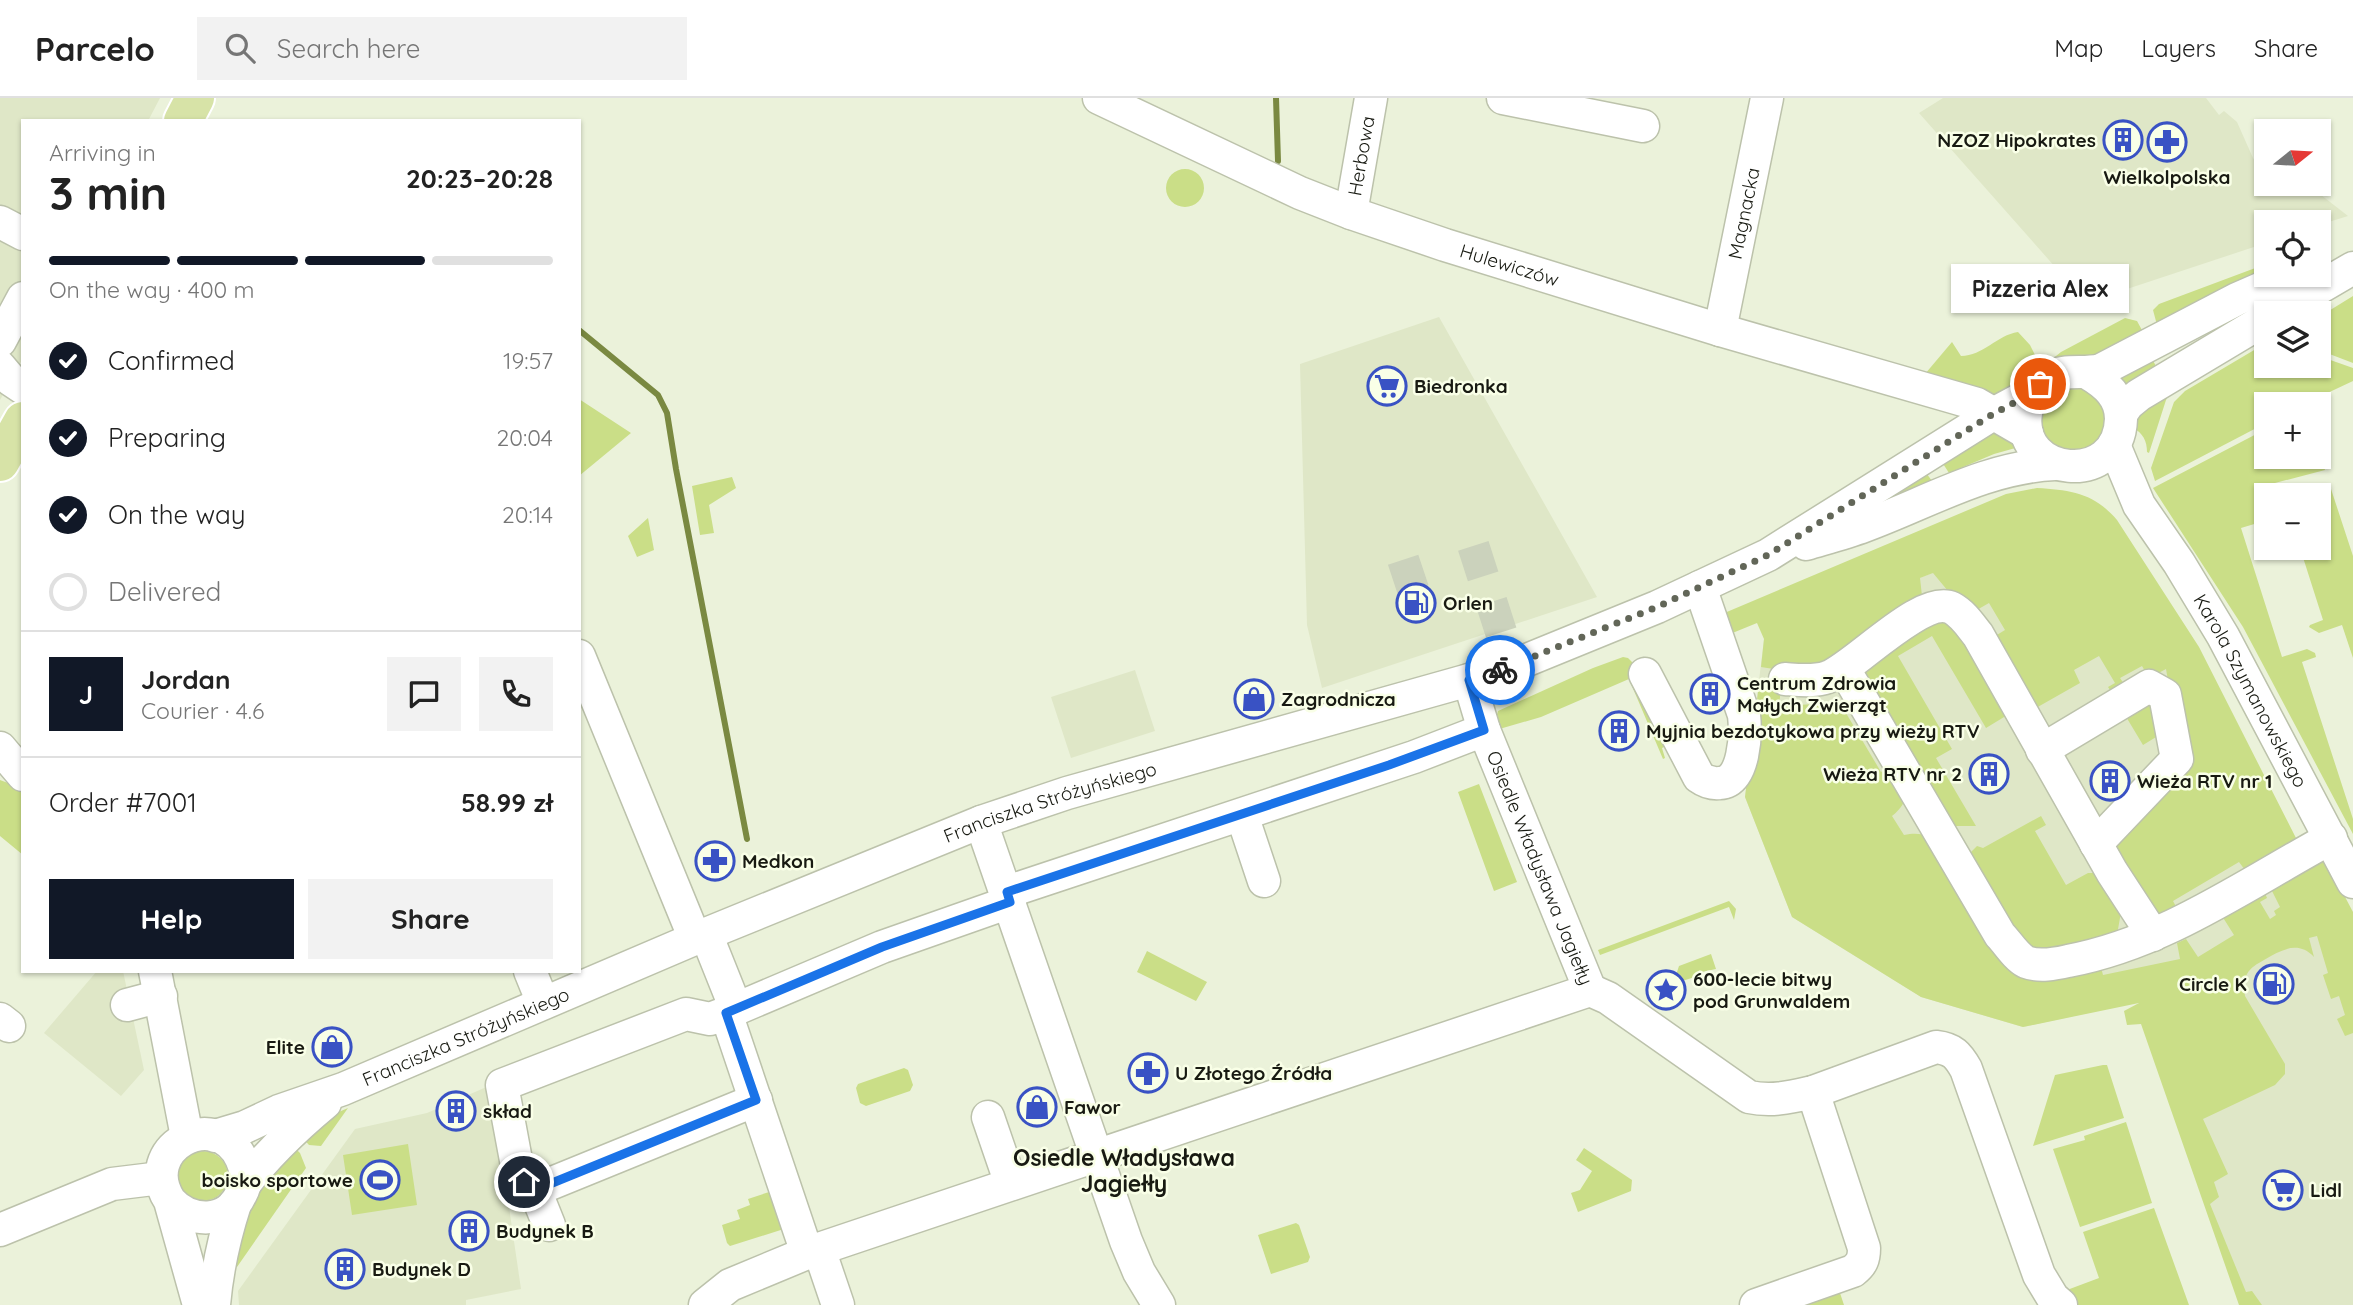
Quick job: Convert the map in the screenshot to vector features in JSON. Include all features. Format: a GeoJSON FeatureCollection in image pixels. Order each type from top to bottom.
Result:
{"type":"FeatureCollection","features":[{"type":"Feature","properties":{"kind":"main road"},"geometry":{"type":"LineString","coordinates":[[184,119],[195,98]]}},
{"type":"Feature","properties":{"kind":"main road"},"geometry":{"type":"LineString","coordinates":[[0,462],[21,425]]}},
{"type":"Feature","properties":{"kind":"street","name":"Hulewiczów"},"geometry":{"type":"LineString","coordinates":[[1099,98],[1300,193],[1351,213],[1720,330],[1977,404],[2027,433]]}},
{"type":"Feature","properties":{"kind":"street","name":"Herbowa"},"geometry":{"type":"LineString","coordinates":[[1351,213],[1371,98]]}},
{"type":"Feature","properties":{"kind":"street"},"geometry":{"type":"LineString","coordinates":[[1503,98],[1643,126]]}},
{"type":"Feature","properties":{"kind":"street","name":"Magnacka"},"geometry":{"type":"LineString","coordinates":[[1720,330],[1767,98]]}},
{"type":"Feature","properties":{"kind":"street"},"geometry":{"type":"LineString","coordinates":[[0,222],[21,233]]}},
{"type":"Feature","properties":{"kind":"street"},"geometry":{"type":"LineString","coordinates":[[2331,258],[2353,248]]}},
{"type":"Feature","properties":{"kind":"street"},"geometry":{"type":"LineString","coordinates":[[2297,301],[2353,268]]}},
{"type":"Feature","properties":{"kind":"street"},"geometry":{"type":"LineString","coordinates":[[2089,374],[2264,287]]}},
{"type":"Feature","properties":{"kind":"street"},"geometry":{"type":"LineString","coordinates":[[0,341],[21,302]]}},
{"type":"Feature","properties":{"kind":"street"},"geometry":{"type":"LineString","coordinates":[[2121,414],[2139,395],[2254,326]]}},
{"type":"Feature","properties":{"kind":"street"},"geometry":{"type":"LineString","coordinates":[[0,368],[21,387]]}},
{"type":"Feature","properties":{"kind":"street"},"geometry":{"type":"LineString","coordinates":[[2075,371],[2089,374],[2104,383],[2116,397],[2121,414],[2120,429],[2114,445],[2102,457],[2087,465],[2063,466],[2043,457],[2033,446],[2027,433],[2026,412],[2034,392],[2048,378],[2075,371]]}},
{"type":"Feature","properties":{"kind":"street","name":"Franciszka Stróżyńskiego"},"geometry":{"type":"LineString","coordinates":[[201,1137],[245,1127],[279,1111],[343,1089],[700,936],[981,822],[1067,793],[1469,680],[1516,664],[1700,587],[1768,555],[1926,455],[2034,392]]}},
{"type":"Feature","properties":{"kind":"street"},"geometry":{"type":"LineString","coordinates":[[1926,455],[1941,434],[1944,423],[1943,408],[1936,393]]}},
{"type":"Feature","properties":{"kind":"street","name":"Karola Szymanowskiego"},"geometry":{"type":"LineString","coordinates":[[2114,445],[2139,505],[2223,636],[2353,882]]}},
{"type":"Feature","properties":{"kind":"street","name":"Franciszka Stróżyńskiego"},"geometry":{"type":"LineString","coordinates":[[1768,555],[1863,527],[1949,490],[1999,473],[2020,467],[2063,466]]}},
{"type":"Feature","properties":{"kind":"street","name":"Karola Szymanowskiego"},"geometry":{"type":"LineString","coordinates":[[2063,466],[2088,473],[2139,505]]}},
{"type":"Feature","properties":{"kind":"street"},"geometry":{"type":"LineString","coordinates":[[1645,674],[1699,777],[1705,782],[1717,784],[1733,779],[1739,768],[1744,715],[1700,587]]}},
{"type":"Feature","properties":{"kind":"street"},"geometry":{"type":"LineString","coordinates":[[1785,679],[1812,681],[1827,677],[1844,668],[1919,614],[1937,606],[1949,607],[1963,616],[1978,635],[2096,844],[2153,935]]}},
{"type":"Feature","properties":{"kind":"street"},"geometry":{"type":"LineString","coordinates":[[581,661],[731,1011],[756,1100],[813,1251],[838,1305]]}},
{"type":"Feature","properties":{"kind":"street"},"geometry":{"type":"LineString","coordinates":[[1844,668],[2000,934],[2025,961],[2049,965],[2086,958],[2178,925],[2330,838]]}},
{"type":"Feature","properties":{"kind":"street"},"geometry":{"type":"LineString","coordinates":[[1469,680],[1484,730]]}},
{"type":"Feature","properties":{"kind":"street"},"geometry":{"type":"LineString","coordinates":[[2042,750],[2149,686],[2165,695],[2177,759],[2096,844]]}},
{"type":"Feature","properties":{"kind":"street","name":"Osiedle Władysława Jagiełły"},"geometry":{"type":"LineString","coordinates":[[549,1225],[535,1190],[524,1182],[518,1171],[502,1085],[686,1014],[710,1019],[1008,897],[1484,730],[1590,990],[813,1251],[730,1285],[705,1305]]}},
{"type":"Feature","properties":{"kind":"street"},"geometry":{"type":"LineString","coordinates":[[0,748],[21,773]]}},
{"type":"Feature","properties":{"kind":"street"},"geometry":{"type":"LineString","coordinates":[[1242,815],[1264,881]]}},
{"type":"Feature","properties":{"kind":"street"},"geometry":{"type":"LineString","coordinates":[[981,822],[1135,1261],[1159,1305]]}},
{"type":"Feature","properties":{"kind":"street"},"geometry":{"type":"LineString","coordinates":[[531,973],[543,1003]]}},
{"type":"Feature","properties":{"kind":"street"},"geometry":{"type":"LineString","coordinates":[[127,1005],[158,984],[201,1137]]}},
{"type":"Feature","properties":{"kind":"street"},"geometry":{"type":"LineString","coordinates":[[1590,990],[1608,998],[1749,1097],[1765,1100],[1817,1105],[1898,1061],[1936,1047],[1949,1048],[1959,1056],[1966,1069],[2039,1275],[2053,1298],[2061,1305]]}},
{"type":"Feature","properties":{"kind":"street","name":"Franciszka Stróżyńskiego"},"geometry":{"type":"LineString","coordinates":[[240,1195],[261,1162],[288,1134],[343,1089]]}},
{"type":"Feature","properties":{"kind":"street"},"geometry":{"type":"LineString","coordinates":[[535,1190],[756,1100]]}},
{"type":"Feature","properties":{"kind":"street"},"geometry":{"type":"LineString","coordinates":[[1756,1305],[1853,1271],[1861,1265],[1864,1248],[1817,1105]]}},
{"type":"Feature","properties":{"kind":"street"},"geometry":{"type":"LineString","coordinates":[[988,1117],[1011,1184]]}},
{"type":"Feature","properties":{"kind":"street"},"geometry":{"type":"LineString","coordinates":[[199,1305],[165,1190],[162,1166],[167,1154],[176,1144],[201,1137],[229,1143],[239,1155],[245,1170],[240,1195],[222,1248],[214,1305]]}},
{"type":"Feature","properties":{"kind":"street"},"geometry":{"type":"LineString","coordinates":[[0,1230],[112,1184],[165,1190],[184,1213],[201,1218],[220,1215],[240,1195]]}},
{"type":"Feature","properties":{"kind":"shaded area"},"geometry":{"type":"Polygon","coordinates":[[[0,98],[160,98],[149,119],[21,119],[21,362],[0,400],[0,98]]]}},
{"type":"Feature","properties":{"kind":"shaded area"},"geometry":{"type":"Polygon","coordinates":[[[1943,98],[2206,98],[2219,115],[2224,111],[2237,122],[2254,160],[2254,196],[2322,196],[2348,216],[2331,221],[2331,210],[2254,210],[2254,247],[2121,291],[2064,277],[1919,113],[1943,98]]]}},
{"type":"Feature","properties":{"kind":"shaded area"},"geometry":{"type":"Polygon","coordinates":[[[1439,317],[1597,597],[1322,688],[1307,625],[1300,364],[1439,317]]]}},
{"type":"Feature","properties":{"kind":"shaded area"},"geometry":{"type":"Polygon","coordinates":[[[1996,548],[2107,553],[2311,911],[2353,995],[2353,1305],[2243,1305],[2139,1002],[2023,1027],[1921,997],[1792,917],[1745,797],[1764,639],[1996,548]]]}},
{"type":"Feature","properties":{"kind":"shaded area"},"geometry":{"type":"Polygon","coordinates":[[[1135,670],[1155,731],[1071,758],[1051,697],[1135,670]]]}},
{"type":"Feature","properties":{"kind":"shaded area"},"geometry":{"type":"Polygon","coordinates":[[[95,973],[123,973],[144,1070],[121,1096],[44,1033],[95,973]]]}},
{"type":"Feature","properties":{"kind":"shaded area"},"geometry":{"type":"Polygon","coordinates":[[[491,1085],[521,1289],[466,1300],[466,1305],[239,1305],[238,1291],[355,1129],[427,1113],[491,1085]]]}},
{"type":"Feature","properties":{"kind":"green space"},"geometry":{"type":"Polygon","coordinates":[[[1185,169],[1198,175],[1204,188],[1198,201],[1185,207],[1172,201],[1166,188],[1172,175],[1185,169]]]}},
{"type":"Feature","properties":{"kind":"green space"},"geometry":{"type":"Polygon","coordinates":[[[2254,268],[2254,280],[2157,325],[2153,310],[2159,304],[2254,268]]]}},
{"type":"Feature","properties":{"kind":"green space"},"geometry":{"type":"Polygon","coordinates":[[[2353,296],[2353,363],[2331,355],[2331,310],[2353,296]]]}},
{"type":"Feature","properties":{"kind":"green space"},"geometry":{"type":"Polygon","coordinates":[[[2125,318],[2137,321],[2143,332],[2082,361],[2051,360],[2061,352],[2125,318]]]}},
{"type":"Feature","properties":{"kind":"green space"},"geometry":{"type":"Polygon","coordinates":[[[2018,332],[2030,345],[2036,357],[2031,362],[2034,377],[1996,396],[1925,374],[1952,342],[1961,356],[1969,355],[2018,332]]]}},
{"type":"Feature","properties":{"kind":"green space"},"geometry":{"type":"Polygon","coordinates":[[[2254,350],[2254,378],[2331,378],[2331,360],[2353,368],[2353,381],[2330,392],[2254,392],[2254,429],[2155,481],[2151,468],[2174,402],[2185,391],[2254,350]]]}},
{"type":"Feature","properties":{"kind":"green space"},"geometry":{"type":"Polygon","coordinates":[[[2151,357],[2157,368],[2125,388],[2114,375],[2151,357]]]}},
{"type":"Feature","properties":{"kind":"green space"},"geometry":{"type":"Polygon","coordinates":[[[2073,387],[2085,389],[2096,396],[2103,407],[2103,431],[2096,442],[2085,449],[2073,451],[2061,449],[2050,442],[2043,431],[2041,419],[2043,407],[2050,396],[2061,389],[2073,387]]]}},
{"type":"Feature","properties":{"kind":"green space"},"geometry":{"type":"Polygon","coordinates":[[[2173,388],[2166,400],[2149,453],[2144,438],[2133,428],[2138,411],[2173,388]]]}},
{"type":"Feature","properties":{"kind":"green space"},"geometry":{"type":"Polygon","coordinates":[[[581,400],[631,433],[581,474],[581,400]]]}},
{"type":"Feature","properties":{"kind":"green space"},"geometry":{"type":"Polygon","coordinates":[[[1993,430],[2019,447],[1994,454],[1949,473],[1940,459],[1993,430]]]}},
{"type":"Feature","properties":{"kind":"green space"},"geometry":{"type":"Polygon","coordinates":[[[2254,435],[2254,469],[2325,469],[2275,483],[2254,483],[2254,524],[2241,528],[2282,657],[2307,649],[2315,653],[2316,657],[2302,662],[2353,819],[2353,834],[2243,627],[2153,488],[2254,435]]]}},
{"type":"Feature","properties":{"kind":"green space"},"geometry":{"type":"Polygon","coordinates":[[[1924,470],[1932,481],[1856,514],[1924,470]]]}},
{"type":"Feature","properties":{"kind":"green space"},"geometry":{"type":"Polygon","coordinates":[[[732,477],[736,488],[709,505],[714,533],[700,535],[692,486],[732,477]]]}},
{"type":"Feature","properties":{"kind":"green space"},"geometry":{"type":"Polygon","coordinates":[[[2037,488],[2061,490],[2091,499],[2117,520],[2199,647],[2298,842],[2248,874],[2239,862],[2173,901],[2180,914],[2155,920],[2112,849],[2183,765],[2166,669],[2149,678],[2142,666],[2120,678],[2126,687],[2114,696],[2108,687],[2115,683],[2099,656],[2074,670],[2080,683],[2029,712],[1987,641],[2005,630],[1989,603],[1968,615],[1933,573],[1920,578],[1922,596],[1841,659],[1799,673],[1761,667],[1764,639],[1757,623],[1730,634],[1722,614],[2006,494],[2037,488]]]}},
{"type":"Feature","properties":{"kind":"green space"},"geometry":{"type":"Polygon","coordinates":[[[2331,489],[2353,556],[2353,658],[2342,625],[2319,633],[2309,627],[2323,620],[2304,560],[2331,560],[2331,489]]]}},
{"type":"Feature","properties":{"kind":"green space"},"geometry":{"type":"Polygon","coordinates":[[[648,518],[654,550],[637,557],[628,536],[648,518]]]}},
{"type":"Feature","properties":{"kind":"green space"},"geometry":{"type":"Polygon","coordinates":[[[1948,615],[2009,714],[1986,728],[1932,636],[1898,656],[1952,749],[1936,758],[1976,826],[1945,826],[1864,687],[1863,667],[1866,658],[1948,615]]]}},
{"type":"Feature","properties":{"kind":"green space"},"geometry":{"type":"Polygon","coordinates":[[[1623,657],[1632,662],[1668,745],[1662,748],[1665,758],[1663,759],[1629,679],[1541,717],[1496,730],[1494,724],[1498,711],[1623,657]]]}},
{"type":"Feature","properties":{"kind":"green space"},"geometry":{"type":"Polygon","coordinates":[[[1759,684],[1781,688],[1779,706],[1834,703],[1843,708],[1881,772],[1895,764],[1904,786],[1905,798],[1899,810],[1892,816],[1904,835],[1923,835],[1941,843],[2019,978],[2099,960],[2103,975],[2180,959],[2177,943],[2186,939],[2198,957],[2234,935],[2222,916],[2265,893],[2267,898],[2260,902],[2270,919],[2280,907],[2271,889],[2320,860],[2327,863],[2353,912],[2353,1033],[2345,1036],[2337,1019],[2345,1015],[2339,996],[2331,999],[2323,975],[2328,973],[2317,936],[2309,938],[2314,957],[2296,948],[2270,956],[2249,972],[2244,982],[2245,996],[2285,1064],[2285,1074],[2275,1085],[2203,1119],[2228,1174],[2214,1182],[2219,1197],[2210,1204],[2246,1292],[2252,1291],[2262,1305],[2239,1305],[2141,1024],[2127,1025],[2124,1011],[2139,1003],[2023,1027],[1921,997],[1792,917],[1745,797],[1759,684]]]}},
{"type":"Feature","properties":{"kind":"green space"},"geometry":{"type":"Polygon","coordinates":[[[2150,692],[2166,731],[2143,745],[2122,710],[2150,692]]]}},
{"type":"Feature","properties":{"kind":"green space"},"geometry":{"type":"Polygon","coordinates":[[[0,780],[16,786],[21,792],[21,853],[0,836],[0,780]]]}},
{"type":"Feature","properties":{"kind":"green space"},"geometry":{"type":"Polygon","coordinates":[[[1479,784],[1517,882],[1494,891],[1458,792],[1479,784]]]}},
{"type":"Feature","properties":{"kind":"green space"},"geometry":{"type":"Polygon","coordinates":[[[2041,816],[2046,825],[2035,831],[2066,885],[2088,873],[2094,873],[2102,877],[2121,912],[2117,935],[2031,958],[1964,859],[1977,846],[1983,848],[2041,816]]]}},
{"type":"Feature","properties":{"kind":"green space"},"geometry":{"type":"Polygon","coordinates":[[[1729,901],[1736,909],[1734,920],[1729,907],[1600,955],[1598,950],[1729,901]]]}},
{"type":"Feature","properties":{"kind":"green space"},"geometry":{"type":"Polygon","coordinates":[[[1147,951],[1207,982],[1196,1001],[1137,972],[1147,951]]]}},
{"type":"Feature","properties":{"kind":"green space"},"geometry":{"type":"Polygon","coordinates":[[[1711,954],[1716,969],[1697,973],[1698,976],[1679,982],[1679,966],[1711,954]]]}},
{"type":"Feature","properties":{"kind":"green space"},"geometry":{"type":"Polygon","coordinates":[[[2107,1065],[2124,1118],[2033,1146],[2055,1075],[2107,1065]]]}},
{"type":"Feature","properties":{"kind":"green space"},"geometry":{"type":"Polygon","coordinates":[[[904,1068],[908,1070],[913,1085],[910,1091],[866,1106],[860,1103],[856,1088],[858,1084],[904,1068]]]}},
{"type":"Feature","properties":{"kind":"green space"},"geometry":{"type":"Polygon","coordinates":[[[348,1108],[321,1146],[309,1145],[300,1135],[327,1117],[348,1108]]]}},
{"type":"Feature","properties":{"kind":"green space"},"geometry":{"type":"Polygon","coordinates":[[[2126,1122],[2152,1203],[2080,1227],[2053,1149],[2085,1140],[2084,1136],[2126,1122]]]}},
{"type":"Feature","properties":{"kind":"green space"},"geometry":{"type":"Polygon","coordinates":[[[291,1144],[300,1153],[306,1168],[237,1267],[232,1267],[249,1202],[291,1144]]]}},
{"type":"Feature","properties":{"kind":"green space","name":"boisko sportowe"},"geometry":{"type":"Polygon","coordinates":[[[408,1144],[417,1205],[352,1215],[343,1155],[408,1144]]]}},
{"type":"Feature","properties":{"kind":"green space"},"geometry":{"type":"Polygon","coordinates":[[[1584,1148],[1632,1180],[1631,1191],[1578,1212],[1571,1193],[1580,1190],[1592,1171],[1576,1160],[1584,1148]]]}},
{"type":"Feature","properties":{"kind":"green space"},"geometry":{"type":"Polygon","coordinates":[[[203,1151],[221,1158],[228,1176],[221,1194],[203,1201],[185,1194],[178,1176],[185,1158],[203,1151]]]}},
{"type":"Feature","properties":{"kind":"green space"},"geometry":{"type":"Polygon","coordinates":[[[761,1166],[787,1228],[730,1246],[722,1225],[740,1219],[737,1210],[750,1205],[748,1199],[769,1192],[761,1166]]]}},
{"type":"Feature","properties":{"kind":"green space"},"geometry":{"type":"Polygon","coordinates":[[[2154,1208],[2189,1305],[2071,1305],[2059,1293],[2099,1278],[2083,1232],[2154,1208]]]}},
{"type":"Feature","properties":{"kind":"green space"},"geometry":{"type":"Polygon","coordinates":[[[1296,1223],[1310,1257],[1308,1262],[1271,1274],[1258,1235],[1296,1223]]]}},
{"type":"Feature","properties":{"kind":"green space"},"geometry":{"type":"Polygon","coordinates":[[[1839,1290],[1844,1305],[1794,1305],[1839,1290]]]}},
{"type":"Feature","properties":{"kind":"waterway"},"geometry":{"type":"LineString","coordinates":[[1276,98],[1278,161]]}},
{"type":"Feature","properties":{"kind":"waterway"},"geometry":{"type":"LineString","coordinates":[[581,332],[658,395],[667,413],[747,839]]}},
{"type":"Feature","properties":{"kind":"tunnel"},"geometry":{"type":"LineString","coordinates":[[1463,566],[1494,556]]}},
{"type":"Feature","properties":{"kind":"tunnel"},"geometry":{"type":"LineString","coordinates":[[1393,580],[1426,569]]}},
{"type":"Feature","properties":{"kind":"tunnel"},"geometry":{"type":"LineString","coordinates":[[1481,622],[1512,612]]}},
{"type":"Feature","properties":{"kind":"way so far"},"geometry":{"type":"LineString","coordinates":[[1500,670],[1657,607],[1768,555],[1993,414],[2034,392],[2040,384]]}},
{"type":"Feature","properties":{"kind":"place","name":"NZOZ Hipokrates"},"geometry":{"type":"Point","coordinates":[2123,140]}},
{"type":"Feature","properties":{"kind":"place","name":"Wielkolpolska"},"geometry":{"type":"Point","coordinates":[2167,142]}},
{"type":"Feature","properties":{"kind":"place","name":"Pizzeria Alex"},"geometry":{"type":"Point","coordinates":[2040,384]}},
{"type":"Feature","properties":{"kind":"place","name":"Biedronka"},"geometry":{"type":"Point","coordinates":[1387,386]}},
{"type":"Feature","properties":{"kind":"place","name":"Orlen"},"geometry":{"type":"Point","coordinates":[1416,603]}},
{"type":"Feature","properties":{"kind":"place","name":"Centrum Zdrowia Małych Zwierząt"},"geometry":{"type":"Point","coordinates":[1710,694]}},
{"type":"Feature","properties":{"kind":"place","name":"Zagrodnicza"},"geometry":{"type":"Point","coordinates":[1254,699]}},
{"type":"Feature","properties":{"kind":"place","name":"Myjnia bezdotykowa przy wieży RTV"},"geometry":{"type":"Point","coordinates":[1619,731]}},
{"type":"Feature","properties":{"kind":"place","name":"Wieża RTV nr 2"},"geometry":{"type":"Point","coordinates":[1989,774]}},
{"type":"Feature","properties":{"kind":"place","name":"Wieża RTV nr 1"},"geometry":{"type":"Point","coordinates":[2110,781]}},
{"type":"Feature","properties":{"kind":"place","name":"Medkon"},"geometry":{"type":"Point","coordinates":[715,861]}},
{"type":"Feature","properties":{"kind":"place","name":"Circle K"},"geometry":{"type":"Point","coordinates":[2274,984]}},
{"type":"Feature","properties":{"kind":"place","name":"600-lecie bitwy pod Grunwaldem"},"geometry":{"type":"Point","coordinates":[1666,990]}},
{"type":"Feature","properties":{"kind":"place","name":"Elite"},"geometry":{"type":"Point","coordinates":[332,1047]}},
{"type":"Feature","properties":{"kind":"place","name":"U Złotego Źródła"},"geometry":{"type":"Point","coordinates":[1148,1073]}},
{"type":"Feature","properties":{"kind":"place","name":"Fawor"},"geometry":{"type":"Point","coordinates":[1037,1107]}},
{"type":"Feature","properties":{"kind":"place","name":"skład"},"geometry":{"type":"Point","coordinates":[456,1111]}},
{"type":"Feature","properties":{"kind":"place","name":"boisko sportowe"},"geometry":{"type":"Point","coordinates":[380,1180]}},
{"type":"Feature","properties":{"kind":"place","name":"Lidl"},"geometry":{"type":"Point","coordinates":[2283,1190]}},
{"type":"Feature","properties":{"kind":"place","name":"Budynek B"},"geometry":{"type":"Point","coordinates":[469,1231]}},
{"type":"Feature","properties":{"kind":"place","name":"Budynek D"},"geometry":{"type":"Point","coordinates":[345,1269]}},
{"type":"Feature","properties":{"kind":"district","name":"Osiedle Władysława Jagiełły"},"geometry":{"type":"Point","coordinates":[1124,1171]}},
{"type":"Feature","properties":{"kind":"route"},"geometry":{"type":"LineString","coordinates":[[524,1182],[535,1190],[756,1100],[726,1013],[882,947],[1010,902],[1007,892],[1389,765],[1484,730],[1469,680],[1500,670]]}}]}
